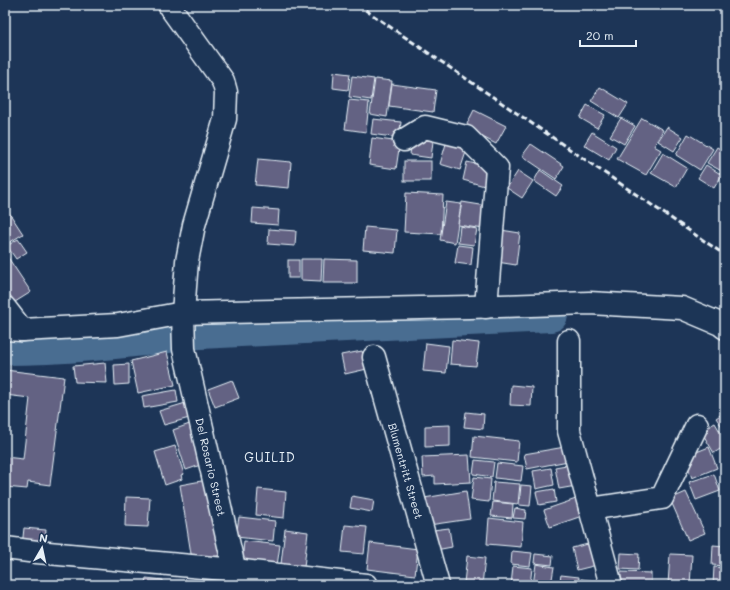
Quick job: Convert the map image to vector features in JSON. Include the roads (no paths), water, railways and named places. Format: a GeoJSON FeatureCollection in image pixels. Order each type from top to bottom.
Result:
{"type":"FeatureCollection","features":[{"type":"Feature","properties":{"kind":"street","name":"Del Rosario Street"},"geometry":{"type":"LineString","coordinates":[[170,5],[223,81],[226,92],[225,119],[194,225],[187,261],[183,316],[184,349],[237,578]]}},
{"type":"Feature","properties":{"kind":"street"},"geometry":{"type":"LineString","coordinates":[[404,140],[425,127],[466,138],[497,168],[486,307]]}},
{"type":"Feature","properties":{"kind":"street"},"geometry":{"type":"LineString","coordinates":[[5,308],[13,330],[118,325],[183,316],[589,303],[682,308],[720,324],[725,328]]}},
{"type":"Feature","properties":{"kind":"street"},"geometry":{"type":"LineString","coordinates":[[569,342],[569,430],[611,585]]}},
{"type":"Feature","properties":{"kind":"street","name":"Blumentritt Street"},"geometry":{"type":"LineString","coordinates":[[374,357],[438,585]]}},
{"type":"Feature","properties":{"kind":"street"},"geometry":{"type":"LineString","coordinates":[[590,509],[662,498],[697,425]]}},
{"type":"Feature","properties":{"kind":"street"},"geometry":{"type":"LineString","coordinates":[[5,548],[237,578],[355,584]]}},
{"type":"Feature","properties":{"kind":"waterway"},"geometry":{"type":"LineString","coordinates":[[5,348],[54,347],[200,332],[551,315]]}},
{"type":"Feature","properties":{"kind":"railway"},"geometry":{"type":"LineString","coordinates":[[358,5],[725,255]]}},
{"type":"Feature","properties":{"kind":"district","name":"GUILID"},"geometry":{"type":"Point","coordinates":[270,456]}}]}
